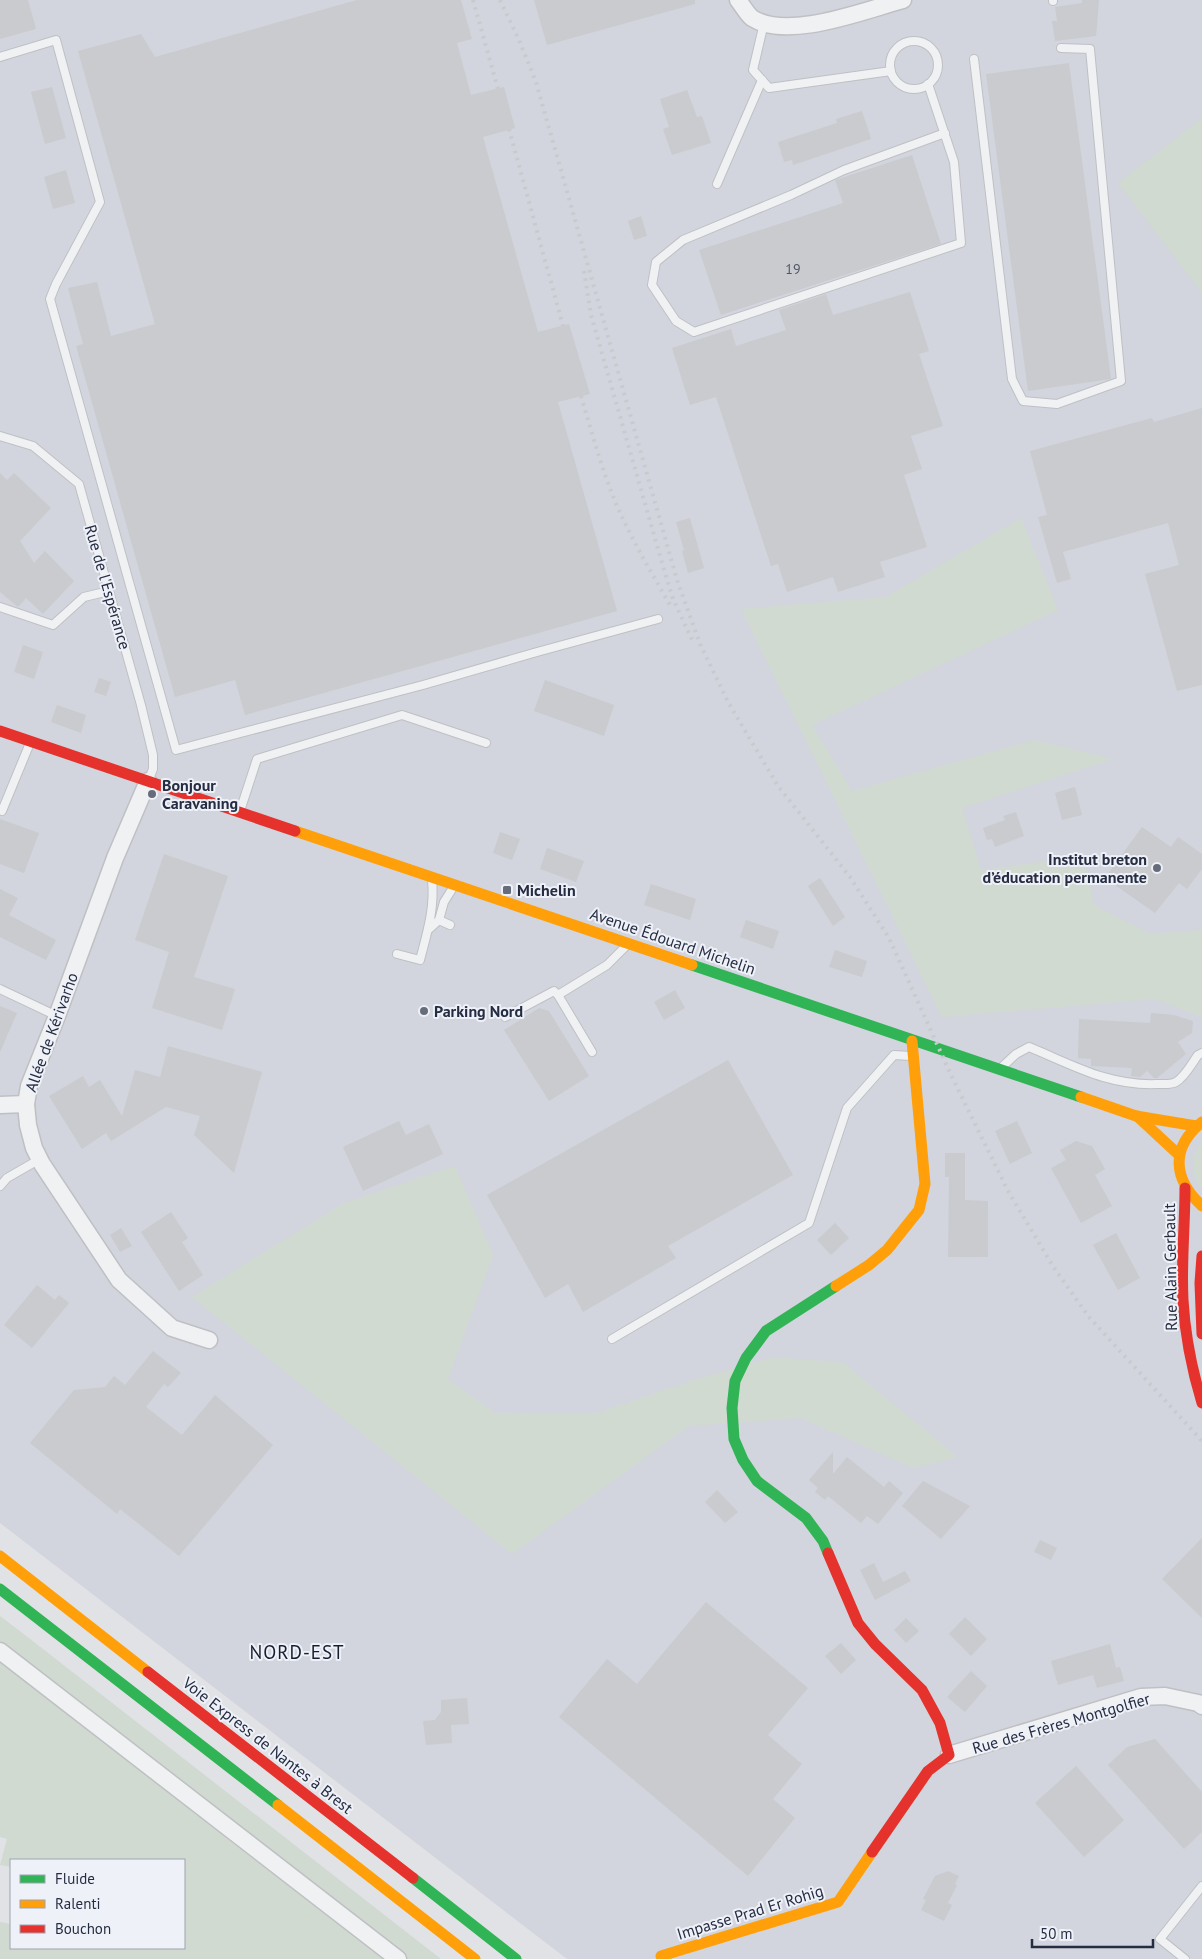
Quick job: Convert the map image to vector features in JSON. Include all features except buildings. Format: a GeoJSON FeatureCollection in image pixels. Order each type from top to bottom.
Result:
{"type":"FeatureCollection","features":[{"type":"Feature","properties":{"kind":"main road","name":"Avenue Édouard Michelin"},"geometry":{"type":"LineString","coordinates":[[0,731],[1136,1116],[1199,1124]]}},
{"type":"Feature","properties":{"kind":"main road"},"geometry":{"type":"LineString","coordinates":[[912,1041],[925,1184],[919,1210],[887,1250],[869,1265],[766,1331],[746,1358],[736,1381],[732,1408],[734,1438],[743,1460],[758,1481],[806,1518],[823,1541],[858,1623],[875,1644],[922,1690],[940,1723],[949,1755]]}},
{"type":"Feature","properties":{"kind":"main road","name":"Avenue Édouard Michelin"},"geometry":{"type":"LineString","coordinates":[[1136,1116],[1179,1155]]}},
{"type":"Feature","properties":{"kind":"main road"},"geometry":{"type":"LineString","coordinates":[[1199,1124],[1185,1139],[1179,1155],[1178,1166],[1185,1188],[1193,1199],[1202,1206]]}},
{"type":"Feature","properties":{"kind":"main road","name":"Rue Alain Gerbault"},"geometry":{"type":"LineString","coordinates":[[1185,1188],[1184,1314],[1194,1378],[1202,1403]]}},
{"type":"Feature","properties":{"kind":"main road","name":"Rue Alain Gerbault"},"geometry":{"type":"LineString","coordinates":[[1202,1256],[1200,1283],[1202,1334]]}},
{"type":"Feature","properties":{"kind":"main road","name":"Voie Express de Nantes à Brest"},"geometry":{"type":"LineString","coordinates":[[0,1556],[516,1959]]}},
{"type":"Feature","properties":{"kind":"main road"},"geometry":{"type":"LineString","coordinates":[[0,1589],[475,1959]]}},
{"type":"Feature","properties":{"kind":"main road","name":"Impasse Prad Er Rohig"},"geometry":{"type":"LineString","coordinates":[[661,1956],[838,1902],[928,1772],[949,1755]]}},
{"type":"Feature","properties":{"kind":"street"},"geometry":{"type":"LineString","coordinates":[[738,0],[751,18],[772,26],[808,26],[903,0]]}},
{"type":"Feature","properties":{"kind":"street","name":"Allée de Kérivarho"},"geometry":{"type":"LineString","coordinates":[[148,781],[115,858],[57,1016],[28,1086],[26,1104],[28,1125],[34,1148],[40,1159],[81,1225],[119,1280],[172,1328],[209,1340]]}},
{"type":"Feature","properties":{"kind":"street"},"geometry":{"type":"LineString","coordinates":[[0,1104],[26,1104]]}},
{"type":"Feature","properties":{"kind":"street"},"geometry":{"type":"LineString","coordinates":[[0,1651],[398,1959]]}},
{"type":"Feature","properties":{"kind":"street","name":"Rue des Frères Montgolfier"},"geometry":{"type":"LineString","coordinates":[[949,1755],[1141,1697],[1165,1696],[1198,1703],[1202,1706]]}},
{"type":"Feature","properties":{"kind":"lane"},"geometry":{"type":"LineString","coordinates":[[764,23],[753,70],[769,88],[890,70]]}},
{"type":"Feature","properties":{"kind":"lane"},"geometry":{"type":"LineString","coordinates":[[0,57],[56,40],[100,202],[56,284],[50,300],[176,750],[423,685],[658,619]]}},
{"type":"Feature","properties":{"kind":"lane"},"geometry":{"type":"LineString","coordinates":[[917,40],[932,48],[936,55],[938,71],[934,79],[928,84],[921,88],[906,88],[899,84],[890,70],[892,55],[902,44],[917,40]]}},
{"type":"Feature","properties":{"kind":"lane"},"geometry":{"type":"LineString","coordinates":[[974,59],[1012,378],[1023,401],[1057,404],[1121,381],[1090,49],[1061,48]]}},
{"type":"Feature","properties":{"kind":"lane"},"geometry":{"type":"LineString","coordinates":[[717,184],[762,80]]}},
{"type":"Feature","properties":{"kind":"lane"},"geometry":{"type":"LineString","coordinates":[[928,84],[945,133],[954,162],[960,243],[694,332],[676,321],[652,285],[656,262],[683,240],[791,195],[844,170],[945,133]]}},
{"type":"Feature","properties":{"kind":"lane","name":"Rue de l'Espérance"},"geometry":{"type":"LineString","coordinates":[[0,436],[33,446],[79,484],[141,705],[153,755],[153,769],[148,781]]}},
{"type":"Feature","properties":{"kind":"lane"},"geometry":{"type":"LineString","coordinates":[[0,607],[53,625],[84,597],[109,590]]}},
{"type":"Feature","properties":{"kind":"lane"},"geometry":{"type":"LineString","coordinates":[[240,812],[257,759],[402,714],[486,743]]}},
{"type":"Feature","properties":{"kind":"lane"},"geometry":{"type":"LineString","coordinates":[[0,810],[2,810],[30,742]]}},
{"type":"Feature","properties":{"kind":"lane"},"geometry":{"type":"LineString","coordinates":[[398,954],[420,960],[429,929],[434,899],[432,878]]}},
{"type":"Feature","properties":{"kind":"lane"},"geometry":{"type":"LineString","coordinates":[[429,929],[438,920],[444,902],[454,885]]}},
{"type":"Feature","properties":{"kind":"lane"},"geometry":{"type":"LineString","coordinates":[[438,920],[450,925]]}},
{"type":"Feature","properties":{"kind":"lane"},"geometry":{"type":"LineString","coordinates":[[558,995],[607,965],[629,944]]}},
{"type":"Feature","properties":{"kind":"lane"},"geometry":{"type":"LineString","coordinates":[[0,989],[57,1016]]}},
{"type":"Feature","properties":{"kind":"lane"},"geometry":{"type":"LineString","coordinates":[[505,1017],[554,990],[592,1052]]}},
{"type":"Feature","properties":{"kind":"lane"},"geometry":{"type":"LineString","coordinates":[[999,1070],[1016,1054],[1029,1047],[1111,1081],[1137,1085],[1170,1084],[1177,1081],[1198,1055],[1202,1053]]}},
{"type":"Feature","properties":{"kind":"lane"},"geometry":{"type":"LineString","coordinates":[[612,1339],[809,1223],[847,1108],[894,1055],[913,1056]]}},
{"type":"Feature","properties":{"kind":"lane"},"geometry":{"type":"LineString","coordinates":[[0,1186],[7,1178],[40,1159]]}},
{"type":"Feature","properties":{"kind":"lane"},"geometry":{"type":"LineString","coordinates":[[1184,1959],[1160,1940],[1202,1886]]}},
{"type":"Feature","properties":{"kind":"shaded area"},"geometry":{"type":"Polygon","coordinates":[[[0,0],[1202,0],[1202,1959],[567,1959],[0,1523],[0,0]]]}},
{"type":"Feature","properties":{"kind":"shaded area"},"geometry":{"type":"Polygon","coordinates":[[[1202,118],[1202,293],[1118,183],[1202,118]]]}},
{"type":"Feature","properties":{"kind":"shaded area"},"geometry":{"type":"Polygon","coordinates":[[[1021,518],[1058,610],[812,725],[852,791],[1034,740],[1113,759],[962,808],[981,870],[1083,856],[1094,905],[1150,934],[1202,930],[1202,1017],[1155,999],[942,1017],[741,609],[886,597],[1021,518]]]}},
{"type":"Feature","properties":{"kind":"shaded area"},"geometry":{"type":"Polygon","coordinates":[[[1202,1140],[1202,1189],[1193,1171],[1193,1159],[1202,1140]]]}},
{"type":"Feature","properties":{"kind":"shaded area"},"geometry":{"type":"Polygon","coordinates":[[[455,1166],[493,1255],[448,1379],[495,1413],[594,1414],[694,1380],[774,1357],[844,1363],[958,1457],[913,1468],[801,1418],[689,1426],[512,1554],[192,1297],[342,1204],[455,1166]]]}},
{"type":"Feature","properties":{"kind":"shaded area"},"geometry":{"type":"Polygon","coordinates":[[[0,1616],[441,1959],[0,1959],[0,1922],[10,1924],[10,1949],[185,1949],[185,1859],[10,1859],[10,1867],[0,1865],[7,1839],[0,1837],[0,1616]]]}},
{"type":"Feature","properties":{"kind":"railway"},"geometry":{"type":"LineString","coordinates":[[473,0],[498,89]]}},
{"type":"Feature","properties":{"kind":"railway"},"geometry":{"type":"LineString","coordinates":[[500,0],[536,82],[677,580],[700,644],[728,702],[778,786],[850,877],[889,938],[951,1075],[1008,1191],[1054,1268],[1089,1317],[1202,1441]]}},
{"type":"Feature","properties":{"kind":"railway"},"geometry":{"type":"LineString","coordinates":[[509,129],[563,326]]}},
{"type":"Feature","properties":{"kind":"railway"},"geometry":{"type":"LineString","coordinates":[[584,271],[591,315],[662,563],[673,599],[693,642]]}},
{"type":"Feature","properties":{"kind":"railway"},"geometry":{"type":"LineString","coordinates":[[581,396],[602,466],[617,506],[635,544],[670,605]]}},
{"type":"Feature","properties":{"kind":"traffic: fast"},"geometry":{"type":"LineString","coordinates":[[692,965],[1081,1097]]}},
{"type":"Feature","properties":{"kind":"traffic: fast"},"geometry":{"type":"LineString","coordinates":[[828,1553],[823,1541],[806,1518],[757,1481],[743,1460],[734,1439],[732,1408],[735,1381],[746,1358],[766,1331],[836,1286]]}},
{"type":"Feature","properties":{"kind":"traffic: fast"},"geometry":{"type":"LineString","coordinates":[[0,1589],[278,1805]]}},
{"type":"Feature","properties":{"kind":"traffic: fast"},"geometry":{"type":"LineString","coordinates":[[413,1878],[516,1959]]}},
{"type":"Feature","properties":{"kind":"traffic: slow"},"geometry":{"type":"LineString","coordinates":[[295,831],[692,965]]}},
{"type":"Feature","properties":{"kind":"traffic: slow"},"geometry":{"type":"LineString","coordinates":[[836,1286],[869,1265],[887,1250],[919,1210],[925,1184],[912,1041]]}},
{"type":"Feature","properties":{"kind":"traffic: slow"},"geometry":{"type":"LineString","coordinates":[[1081,1097],[1136,1116],[1196,1126]]}},
{"type":"Feature","properties":{"kind":"traffic: slow"},"geometry":{"type":"LineString","coordinates":[[1137,1116],[1179,1155]]}},
{"type":"Feature","properties":{"kind":"traffic: slow"},"geometry":{"type":"LineString","coordinates":[[1202,1122],[1184,1142],[1179,1164],[1185,1185],[1202,1206]]}},
{"type":"Feature","properties":{"kind":"traffic: slow"},"geometry":{"type":"LineString","coordinates":[[0,1556],[148,1672]]}},
{"type":"Feature","properties":{"kind":"traffic: slow"},"geometry":{"type":"LineString","coordinates":[[278,1805],[475,1959]]}},
{"type":"Feature","properties":{"kind":"traffic: slow"},"geometry":{"type":"LineString","coordinates":[[661,1956],[838,1902],[872,1852]]}},
{"type":"Feature","properties":{"kind":"traffic: jam"},"geometry":{"type":"LineString","coordinates":[[0,731],[295,831]]}},
{"type":"Feature","properties":{"kind":"traffic: jam"},"geometry":{"type":"LineString","coordinates":[[1185,1188],[1182,1272],[1185,1326],[1202,1403]]}},
{"type":"Feature","properties":{"kind":"traffic: jam"},"geometry":{"type":"LineString","coordinates":[[1202,1256],[1200,1283],[1202,1334]]}},
{"type":"Feature","properties":{"kind":"traffic: jam"},"geometry":{"type":"LineString","coordinates":[[828,1553],[858,1623],[875,1644],[922,1690],[940,1723],[949,1755],[928,1771],[872,1852]]}},
{"type":"Feature","properties":{"kind":"traffic: jam"},"geometry":{"type":"LineString","coordinates":[[148,1672],[413,1878]]}},
{"type":"Feature","properties":{"kind":"place","name":"Bonjour Caravaning"},"geometry":{"type":"Point","coordinates":[152,794]}},
{"type":"Feature","properties":{"kind":"place","name":"Institut breton d’éducation permanente"},"geometry":{"type":"Point","coordinates":[1157,868]}},
{"type":"Feature","properties":{"kind":"place","name":"Michelin"},"geometry":{"type":"Point","coordinates":[507,890]}},
{"type":"Feature","properties":{"kind":"place","name":"Parking Nord"},"geometry":{"type":"Point","coordinates":[424,1011]}},
{"type":"Feature","properties":{"kind":"district","name":"NORD-EST"},"geometry":{"type":"Point","coordinates":[297,1652]}}]}
